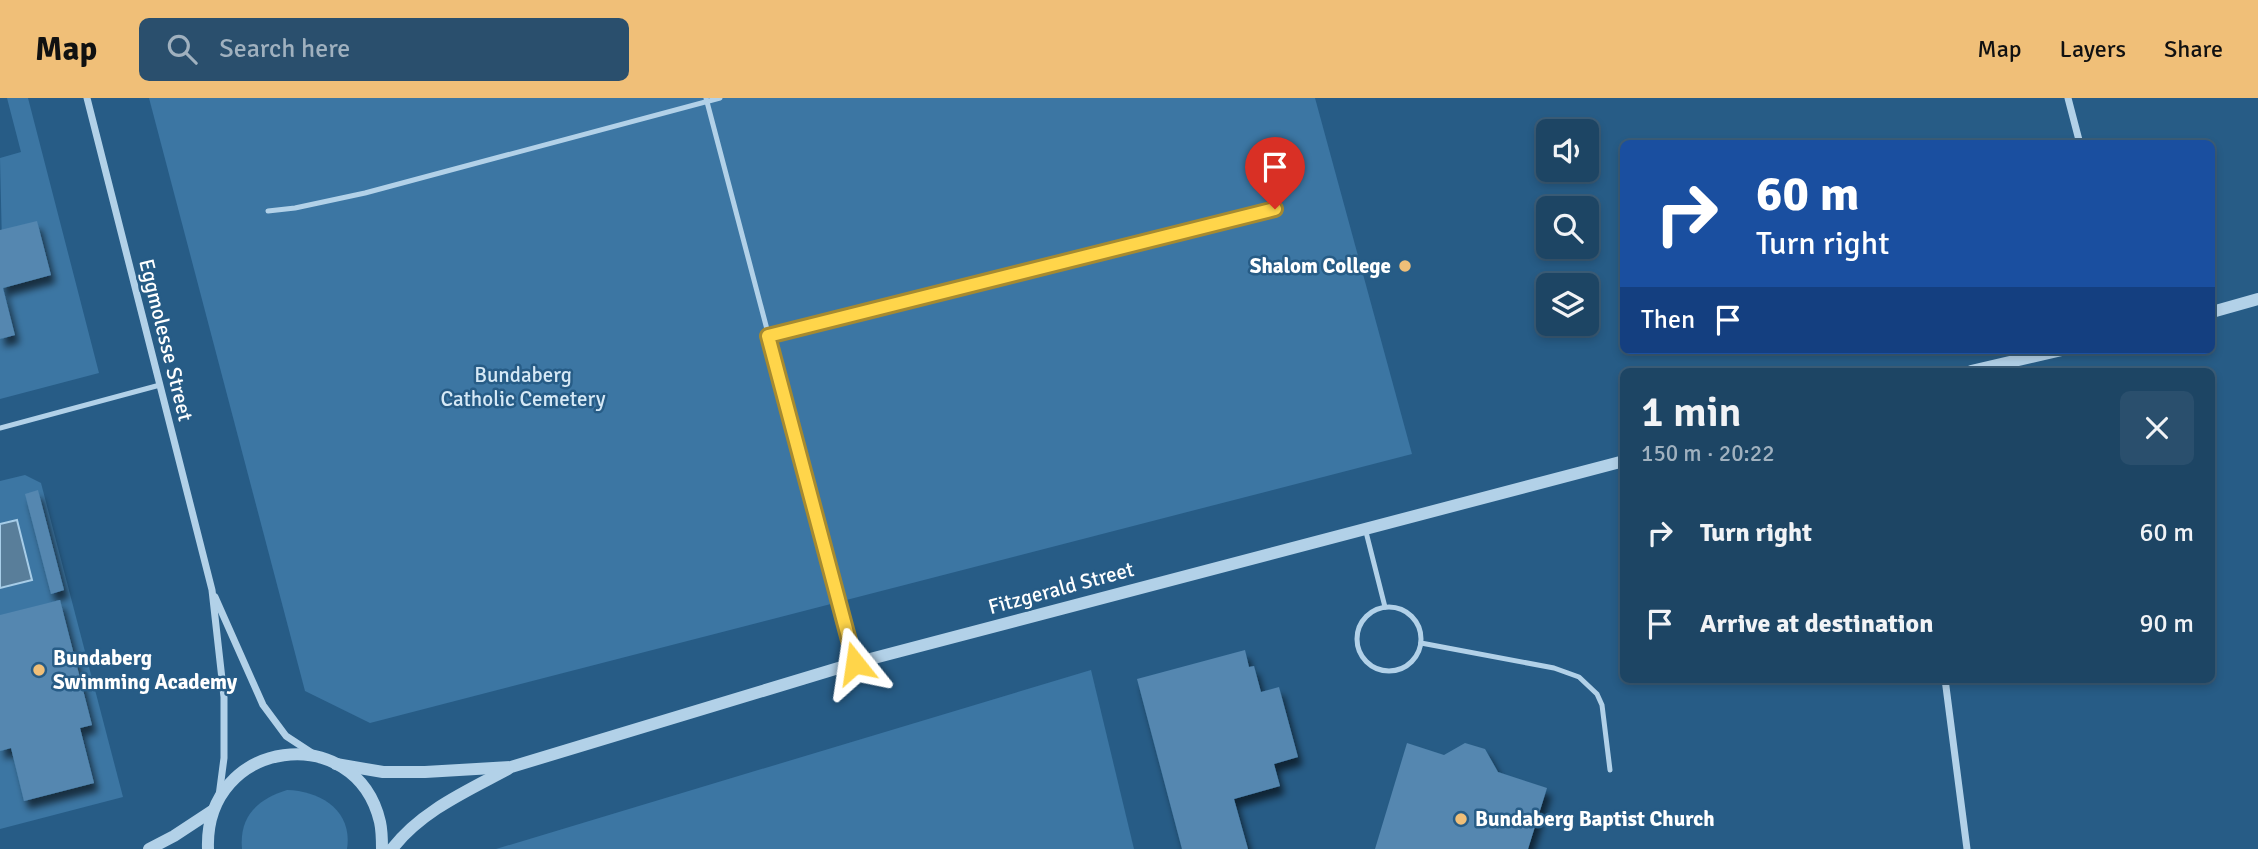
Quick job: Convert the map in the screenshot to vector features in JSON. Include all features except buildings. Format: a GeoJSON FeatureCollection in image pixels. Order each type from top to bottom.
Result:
{"type":"FeatureCollection","features":[{"type":"Feature","properties":{"kind":"street","name":"Eggmolesse Street"},"geometry":{"type":"LineString","coordinates":[[87,98],[212,590]]}},
{"type":"Feature","properties":{"kind":"street"},"geometry":{"type":"LineString","coordinates":[[2068,98],[2079,140]]}},
{"type":"Feature","properties":{"kind":"street"},"geometry":{"type":"LineString","coordinates":[[2215,311],[2258,299]]}},
{"type":"Feature","properties":{"kind":"street"},"geometry":{"type":"LineString","coordinates":[[1984,368],[2045,354]]}},
{"type":"Feature","properties":{"kind":"street","name":"Fitzgerald Street"},"geometry":{"type":"LineString","coordinates":[[511,767],[855,663],[1620,462]]}},
{"type":"Feature","properties":{"kind":"street"},"geometry":{"type":"LineString","coordinates":[[212,590],[262,705],[286,736],[316,756],[336,764],[383,772],[511,767]]}},
{"type":"Feature","properties":{"kind":"street"},"geometry":{"type":"LineString","coordinates":[[212,590],[224,705],[224,758],[219,796]]}},
{"type":"Feature","properties":{"kind":"street"},"geometry":{"type":"LineString","coordinates":[[1946,683],[1968,849]]}},
{"type":"Feature","properties":{"kind":"street"},"geometry":{"type":"LineString","coordinates":[[208,849],[207,834],[212,811],[219,796],[237,775],[261,760],[289,754],[316,756]]}},
{"type":"Feature","properties":{"kind":"street"},"geometry":{"type":"LineString","coordinates":[[336,764],[357,779],[372,799],[381,823],[382,849]]}},
{"type":"Feature","properties":{"kind":"street"},"geometry":{"type":"LineString","coordinates":[[392,849],[418,822],[443,803],[511,767]]}},
{"type":"Feature","properties":{"kind":"street"},"geometry":{"type":"LineString","coordinates":[[149,849],[212,811]]}},
{"type":"Feature","properties":{"kind":"lane"},"geometry":{"type":"LineString","coordinates":[[268,211],[365,193],[720,98]]}},
{"type":"Feature","properties":{"kind":"lane"},"geometry":{"type":"LineString","coordinates":[[706,100],[855,663]]}},
{"type":"Feature","properties":{"kind":"lane"},"geometry":{"type":"LineString","coordinates":[[768,336],[1275,209]]}},
{"type":"Feature","properties":{"kind":"lane"},"geometry":{"type":"LineString","coordinates":[[0,428],[160,386]]}},
{"type":"Feature","properties":{"kind":"lane"},"geometry":{"type":"LineString","coordinates":[[1365,528],[1385,607]]}},
{"type":"Feature","properties":{"kind":"lane"},"geometry":{"type":"LineString","coordinates":[[1385,607],[1404,610],[1412,616],[1418,624],[1421,643],[1418,653],[1405,667],[1386,671],[1369,664],[1362,657],[1357,637],[1366,616],[1385,607]]}},
{"type":"Feature","properties":{"kind":"lane"},"geometry":{"type":"LineString","coordinates":[[1421,643],[1554,668],[1579,677],[1597,694],[1602,705],[1610,770]]}},
{"type":"Feature","properties":{"kind":"green space"},"geometry":{"type":"Polygon","coordinates":[[[7,98],[28,98],[99,373],[0,399],[0,339],[15,334],[3,288],[0,158],[21,152],[7,98]]]}},
{"type":"Feature","properties":{"kind":"green space","name":"Bundaberg Catholic Cemetery"},"geometry":{"type":"Polygon","coordinates":[[[149,98],[1315,98],[1412,454],[370,723],[305,691],[149,98]]]}},
{"type":"Feature","properties":{"kind":"green space"},"geometry":{"type":"Polygon","coordinates":[[[25,475],[41,483],[123,797],[0,829],[0,481],[25,475]]]}},
{"type":"Feature","properties":{"kind":"green space"},"geometry":{"type":"Polygon","coordinates":[[[1091,670],[1134,849],[496,849],[1091,670]]]}},
{"type":"Feature","properties":{"kind":"green space"},"geometry":{"type":"Polygon","coordinates":[[[287,790],[312,794],[332,806],[345,824],[347,849],[242,849],[244,827],[252,810],[267,798],[287,790]]]}},
{"type":"Feature","properties":{"kind":"shaded area"},"geometry":{"type":"Polygon","coordinates":[[[17,520],[32,580],[0,588],[0,524],[17,520]]]}},
{"type":"Feature","properties":{"kind":"place","name":"Shalom College"},"geometry":{"type":"Point","coordinates":[1405,266]}},
{"type":"Feature","properties":{"kind":"place","name":"Bundaberg Swimming Academy"},"geometry":{"type":"Point","coordinates":[39,670]}},
{"type":"Feature","properties":{"kind":"place","name":"Bundaberg Baptist Church"},"geometry":{"type":"Point","coordinates":[1461,819]}},
{"type":"Feature","properties":{"kind":"route"},"geometry":{"type":"LineString","coordinates":[[855,663],[768,336],[1275,209]]}}]}
